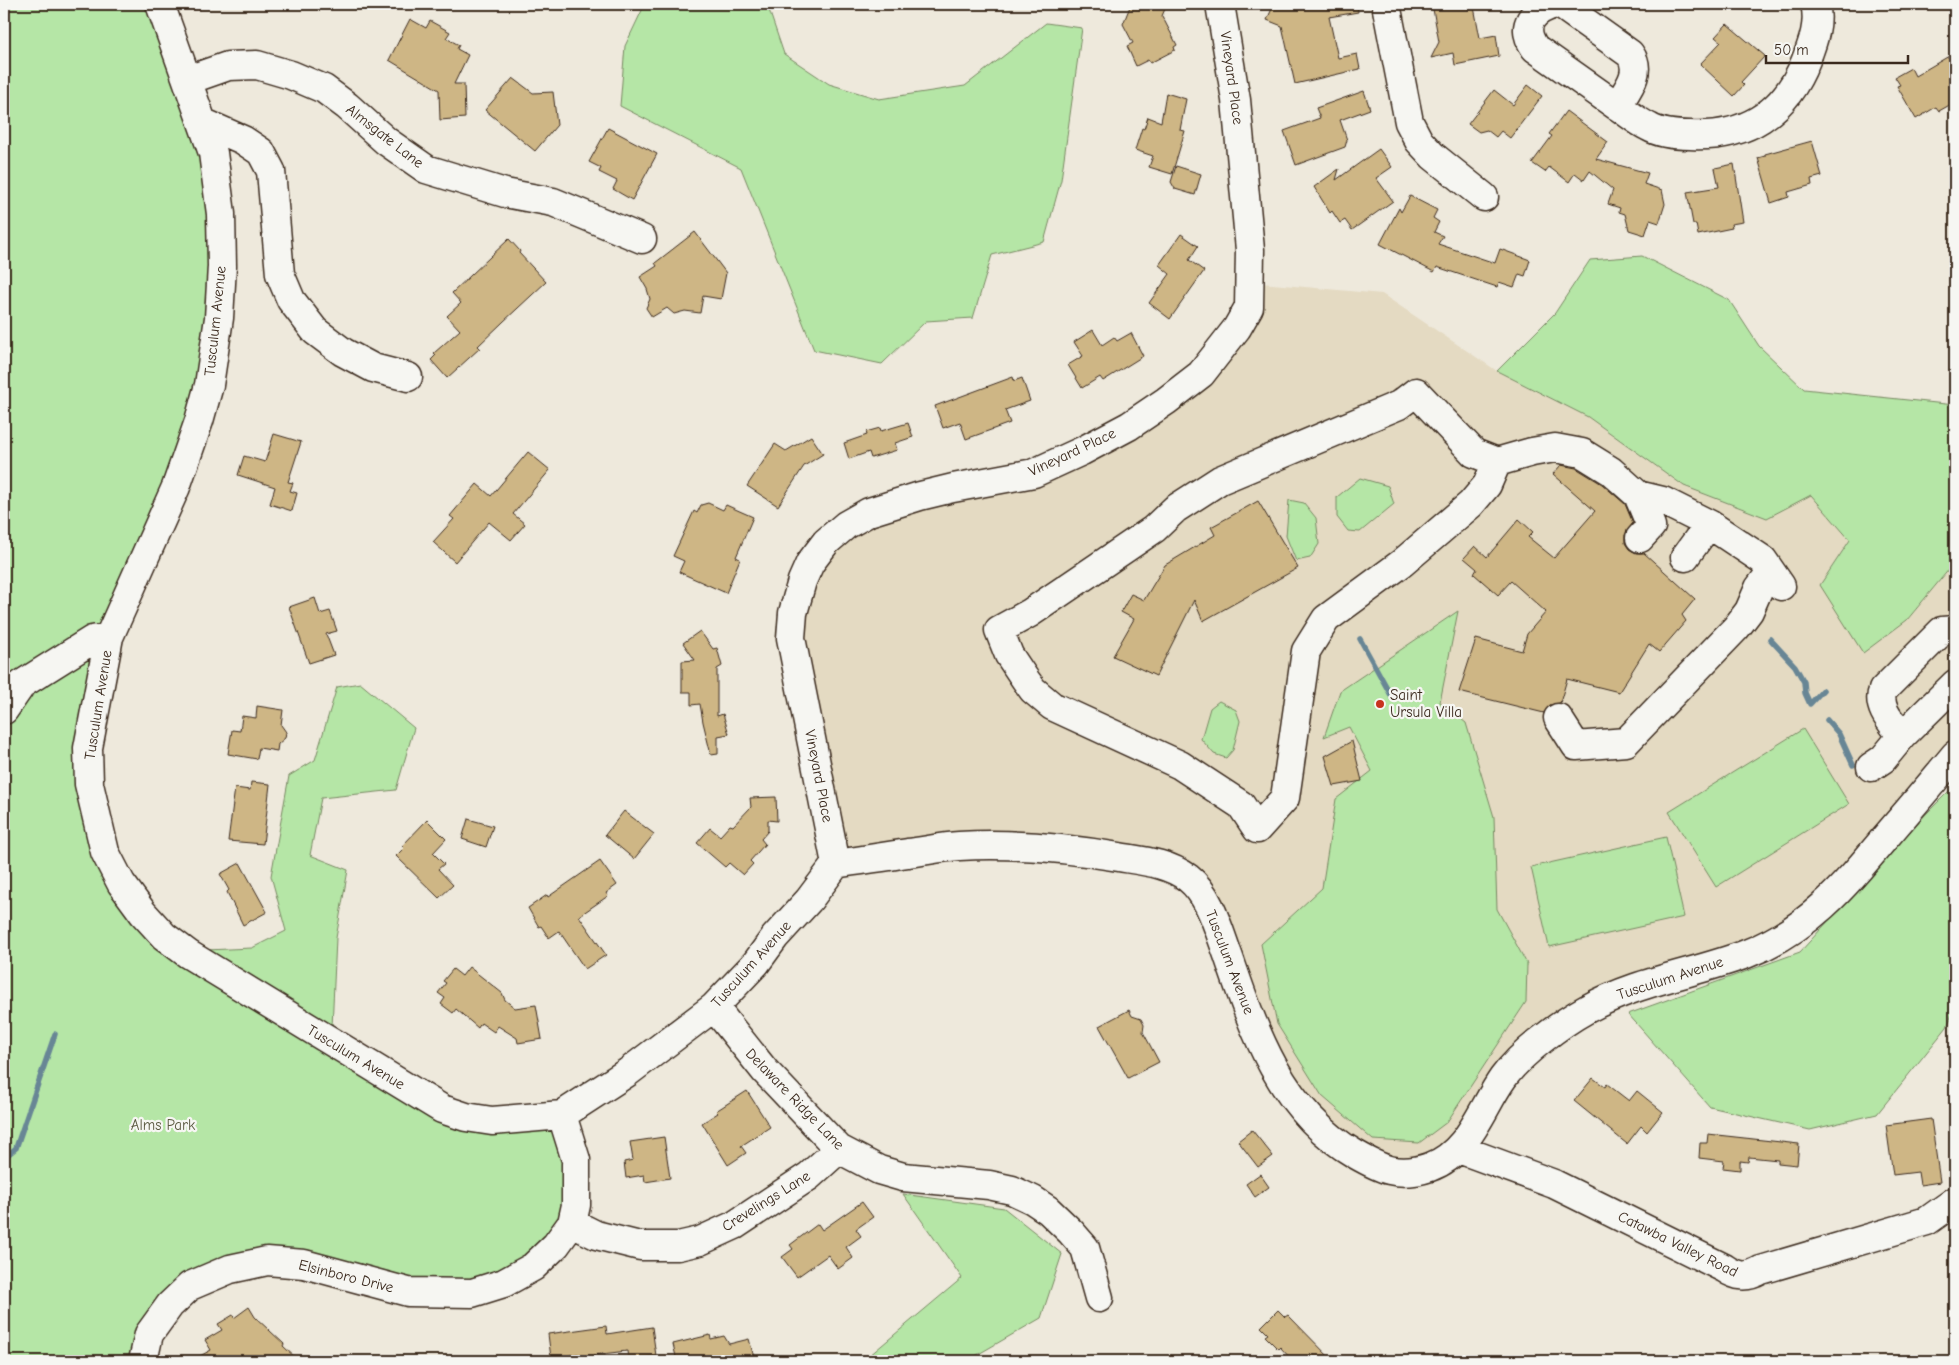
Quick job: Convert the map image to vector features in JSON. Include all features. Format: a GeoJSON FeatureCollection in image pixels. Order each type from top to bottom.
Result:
{"type":"FeatureCollection","features":[{"type":"Feature","properties":{"kind":"street","name":"Tusculum Avenue"},"geometry":{"type":"LineString","coordinates":[[160,4],[213,153],[220,214],[222,266],[218,318],[209,385],[199,420],[176,487],[109,637],[88,748],[89,784],[105,852],[121,883],[143,913],[164,936],[188,954],[442,1109],[466,1117],[492,1121],[562,1115],[628,1072],[714,1008],[756,963],[775,937],[809,900],[836,864],[957,846],[1021,845],[1091,852],[1160,864],[1189,879],[1197,887],[1214,914],[1262,1046],[1274,1070],[1293,1099],[1316,1125],[1343,1147],[1381,1169],[1398,1172],[1414,1170],[1431,1166],[1446,1159],[1459,1149],[1504,1076],[1536,1045],[1586,1009],[1626,990],[1746,954],[1777,939],[1806,920],[1845,886],[1955,755]]}},
{"type":"Feature","properties":{"kind":"street","name":"Vineyard Place"},"geometry":{"type":"LineString","coordinates":[[836,864],[791,638],[793,613],[802,581],[810,563],[826,542],[838,531],[869,512],[953,488],[1034,473],[1082,451],[1129,426],[1201,374],[1237,328],[1249,307],[1250,250],[1236,100],[1220,4]]}},
{"type":"Feature","properties":{"kind":"street"},"geometry":{"type":"LineString","coordinates":[[1386,4],[1410,122],[1419,141],[1433,156],[1484,197]]}},
{"type":"Feature","properties":{"kind":"street"},"geometry":{"type":"LineString","coordinates":[[1617,106],[1650,128],[1675,134],[1720,135],[1746,127],[1769,113],[1789,94],[1799,78],[1816,34],[1815,4]]}},
{"type":"Feature","properties":{"kind":"street","name":"Almsgate Lane"},"geometry":{"type":"LineString","coordinates":[[188,80],[228,66],[257,64],[291,75],[324,89],[347,106],[386,141],[426,169],[505,193],[553,202],[642,239]]}},
{"type":"Feature","properties":{"kind":"street"},"geometry":{"type":"LineString","coordinates":[[202,122],[243,140],[261,152],[271,171],[280,274],[291,300],[315,332],[372,368],[408,376]]}},
{"type":"Feature","properties":{"kind":"street"},"geometry":{"type":"LineString","coordinates":[[1497,462],[1486,485],[1471,504],[1402,563],[1326,619],[1306,651],[1285,798],[1257,829],[1241,805],[1180,765],[1052,706],[1033,690],[1024,678],[1009,655],[999,630],[1030,613],[1154,529],[1175,509],[1220,480],[1399,405],[1416,392],[1474,453],[1497,462],[1532,452],[1556,448],[1582,453],[1611,472],[1638,495],[1651,526],[1640,538]]}},
{"type":"Feature","properties":{"kind":"street"},"geometry":{"type":"LineString","coordinates":[[1558,718],[1576,746],[1626,742],[1736,628],[1749,611],[1759,588],[1776,579],[1763,560],[1709,524],[1663,501],[1638,495]]}},
{"type":"Feature","properties":{"kind":"street"},"geometry":{"type":"LineString","coordinates":[[1685,557],[1709,524]]}},
{"type":"Feature","properties":{"kind":"street"},"geometry":{"type":"LineString","coordinates":[[1902,736],[1881,705],[1883,690],[1942,631],[1955,630]]}},
{"type":"Feature","properties":{"kind":"street"},"geometry":{"type":"LineString","coordinates":[[4,710],[22,684],[92,640],[109,637]]}},
{"type":"Feature","properties":{"kind":"street"},"geometry":{"type":"LineString","coordinates":[[1871,767],[1883,759],[1902,736],[1955,684]]}},
{"type":"Feature","properties":{"kind":"street","name":"Delaware Ridge Lane"},"geometry":{"type":"LineString","coordinates":[[714,1008],[765,1071],[840,1149],[880,1170],[903,1177],[989,1185],[1012,1190],[1048,1210],[1084,1248],[1099,1298]]}},
{"type":"Feature","properties":{"kind":"street"},"geometry":{"type":"LineString","coordinates":[[562,1115],[576,1160],[576,1205],[572,1223]]}},
{"type":"Feature","properties":{"kind":"street","name":"Crevelings Lane"},"geometry":{"type":"LineString","coordinates":[[572,1223],[596,1235],[640,1246],[678,1246],[700,1241],[735,1224],[809,1176],[840,1149]]}},
{"type":"Feature","properties":{"kind":"street","name":"Catawba Valley Road"},"geometry":{"type":"LineString","coordinates":[[1459,1149],[1554,1184],[1733,1274],[1745,1276],[1927,1222],[1955,1201]]}},
{"type":"Feature","properties":{"kind":"street","name":"Elsinboro Drive"},"geometry":{"type":"LineString","coordinates":[[143,1361],[149,1334],[170,1305],[190,1286],[230,1269],[267,1261],[304,1264],[408,1292],[472,1293],[504,1283],[533,1267],[556,1245],[572,1223]]}},
{"type":"Feature","properties":{"kind":"shaded area","name":"Saint Ursula Villa"},"geometry":{"type":"Polygon","coordinates":[[[1249,282],[1382,294],[1497,371],[1588,417],[1684,486],[1767,518],[1811,494],[1850,540],[1820,585],[1907,620],[1955,562],[1955,755],[1806,920],[1564,1024],[1459,1149],[1415,1171],[1316,1125],[1197,887],[1091,852],[836,864],[793,613],[846,525],[1034,473],[1201,374],[1249,282]]]}},
{"type":"Feature","properties":{"kind":"green space","name":"Alms Park"},"geometry":{"type":"Polygon","coordinates":[[[4,4],[160,4],[213,153],[209,385],[109,637],[89,784],[143,913],[442,1109],[562,1115],[572,1223],[472,1293],[304,1264],[190,1286],[143,1361],[4,1361],[4,4]]]}},
{"type":"Feature","properties":{"kind":"green space"},"geometry":{"type":"Polygon","coordinates":[[[645,4],[767,4],[784,54],[829,84],[879,99],[965,86],[1046,23],[1082,28],[1061,180],[1044,242],[992,255],[973,318],[926,321],[882,364],[814,350],[741,168],[620,106],[625,46],[645,4]]]}},
{"type":"Feature","properties":{"kind":"green space"},"geometry":{"type":"Polygon","coordinates":[[[1642,256],[1729,300],[1759,346],[1804,389],[1955,405],[1955,562],[1907,620],[1863,653],[1820,585],[1850,540],[1811,495],[1767,518],[1684,486],[1588,417],[1497,371],[1555,313],[1590,260],[1642,256]]]}},
{"type":"Feature","properties":{"kind":"green space"},"geometry":{"type":"Polygon","coordinates":[[[1360,478],[1388,486],[1394,504],[1360,532],[1348,531],[1337,517],[1337,497],[1360,478]]]}},
{"type":"Feature","properties":{"kind":"green space"},"geometry":{"type":"Polygon","coordinates":[[[1289,500],[1304,503],[1316,518],[1319,544],[1310,558],[1296,561],[1286,536],[1289,500]]]}},
{"type":"Feature","properties":{"kind":"green space"},"geometry":{"type":"Polygon","coordinates":[[[1458,611],[1440,702],[1466,723],[1494,817],[1497,909],[1527,964],[1526,1002],[1447,1122],[1419,1143],[1373,1140],[1322,1096],[1277,1024],[1261,944],[1322,888],[1336,799],[1372,771],[1349,727],[1324,737],[1340,691],[1458,611]]]}},
{"type":"Feature","properties":{"kind":"green space"},"geometry":{"type":"Polygon","coordinates":[[[360,683],[414,728],[396,790],[321,798],[310,855],[348,870],[336,938],[332,1028],[206,950],[252,948],[286,931],[271,876],[289,776],[315,760],[337,687],[360,683]]]}},
{"type":"Feature","properties":{"kind":"green space"},"geometry":{"type":"Polygon","coordinates":[[[1219,701],[1236,710],[1240,721],[1233,750],[1226,758],[1214,754],[1201,739],[1210,708],[1219,701]]]}},
{"type":"Feature","properties":{"kind":"green space"},"geometry":{"type":"Polygon","coordinates":[[[1803,729],[1849,804],[1716,887],[1669,812],[1803,729]]]}},
{"type":"Feature","properties":{"kind":"green space"},"geometry":{"type":"Polygon","coordinates":[[[1955,785],[1955,1007],[1947,1027],[1877,1114],[1810,1130],[1710,1107],[1628,1014],[1800,952],[1926,814],[1955,785]]]}},
{"type":"Feature","properties":{"kind":"green space"},"geometry":{"type":"Polygon","coordinates":[[[1666,837],[1684,917],[1549,947],[1531,867],[1666,837]]]}},
{"type":"Feature","properties":{"kind":"green space"},"geometry":{"type":"Polygon","coordinates":[[[903,1194],[1004,1208],[1062,1254],[1041,1318],[970,1359],[970,1361],[863,1361],[962,1278],[903,1194]]]}},
{"type":"Feature","properties":{"kind":"building"},"geometry":{"type":"Polygon","coordinates":[[[1131,4],[1167,4],[1162,16],[1177,45],[1174,47],[1175,50],[1150,63],[1148,60],[1136,66],[1127,46],[1133,43],[1123,24],[1131,4]]]}},
{"type":"Feature","properties":{"kind":"building"},"geometry":{"type":"Polygon","coordinates":[[[1274,4],[1357,4],[1358,12],[1329,17],[1338,58],[1357,54],[1360,69],[1295,84],[1282,26],[1267,20],[1274,4]]]}},
{"type":"Feature","properties":{"kind":"building"},"geometry":{"type":"Polygon","coordinates":[[[1466,4],[1467,8],[1474,7],[1480,38],[1496,35],[1499,56],[1455,65],[1453,53],[1431,58],[1439,42],[1433,9],[1466,4]]]}},
{"type":"Feature","properties":{"kind":"building"},"geometry":{"type":"Polygon","coordinates":[[[410,19],[426,28],[430,21],[450,32],[446,38],[459,45],[457,49],[468,55],[454,84],[464,84],[465,118],[440,120],[439,90],[389,60],[410,19]]]}},
{"type":"Feature","properties":{"kind":"building"},"geometry":{"type":"Polygon","coordinates":[[[1727,24],[1765,56],[1741,82],[1744,85],[1734,96],[1700,64],[1721,42],[1715,37],[1727,24]]]}},
{"type":"Feature","properties":{"kind":"building"},"geometry":{"type":"Polygon","coordinates":[[[1949,56],[1955,67],[1955,102],[1939,111],[1936,107],[1916,119],[1897,86],[1900,85],[1895,77],[1911,68],[1915,76],[1949,56]]]}},
{"type":"Feature","properties":{"kind":"building"},"geometry":{"type":"Polygon","coordinates":[[[513,78],[533,93],[553,92],[557,125],[535,151],[485,110],[513,78]]]}},
{"type":"Feature","properties":{"kind":"building"},"geometry":{"type":"Polygon","coordinates":[[[1528,85],[1542,96],[1510,138],[1501,131],[1496,137],[1487,130],[1479,132],[1468,124],[1494,90],[1513,105],[1528,85]]]}},
{"type":"Feature","properties":{"kind":"building"},"geometry":{"type":"Polygon","coordinates":[[[1364,91],[1370,109],[1340,120],[1347,140],[1345,147],[1296,165],[1284,131],[1320,118],[1316,108],[1364,91]]]}},
{"type":"Feature","properties":{"kind":"building"},"geometry":{"type":"Polygon","coordinates":[[[1166,93],[1186,99],[1180,130],[1185,131],[1172,174],[1149,167],[1153,156],[1135,150],[1142,128],[1144,129],[1148,117],[1161,122],[1166,93]]]}},
{"type":"Feature","properties":{"kind":"building"},"geometry":{"type":"Polygon","coordinates":[[[1566,111],[1608,142],[1596,159],[1648,173],[1644,184],[1662,190],[1665,204],[1659,223],[1650,220],[1645,235],[1629,230],[1625,214],[1619,212],[1620,208],[1608,204],[1613,190],[1590,171],[1584,180],[1575,173],[1569,182],[1549,167],[1545,172],[1532,163],[1552,136],[1549,134],[1566,111]]]}},
{"type":"Feature","properties":{"kind":"building"},"geometry":{"type":"Polygon","coordinates":[[[608,128],[657,154],[632,200],[613,189],[617,181],[599,172],[601,168],[589,162],[608,128]]]}},
{"type":"Feature","properties":{"kind":"building"},"geometry":{"type":"Polygon","coordinates":[[[1812,141],[1822,176],[1811,179],[1812,185],[1788,192],[1789,197],[1771,203],[1758,158],[1765,156],[1765,154],[1812,141]]]}},
{"type":"Feature","properties":{"kind":"building"},"geometry":{"type":"Polygon","coordinates":[[[1379,149],[1392,167],[1376,178],[1393,201],[1352,230],[1345,220],[1340,223],[1332,211],[1330,213],[1314,187],[1339,169],[1336,180],[1379,149]]]}},
{"type":"Feature","properties":{"kind":"building"},"geometry":{"type":"Polygon","coordinates":[[[1734,164],[1743,222],[1731,224],[1732,228],[1698,235],[1696,224],[1693,224],[1687,192],[1719,187],[1715,168],[1734,164]]]}},
{"type":"Feature","properties":{"kind":"building"},"geometry":{"type":"Polygon","coordinates":[[[1176,166],[1201,174],[1195,195],[1175,189],[1171,182],[1176,166]]]}},
{"type":"Feature","properties":{"kind":"building"},"geometry":{"type":"Polygon","coordinates":[[[1410,196],[1437,210],[1433,218],[1439,222],[1434,232],[1443,236],[1438,244],[1495,263],[1500,249],[1530,260],[1525,276],[1519,274],[1514,287],[1499,282],[1497,287],[1437,267],[1434,272],[1380,244],[1399,208],[1401,212],[1410,196]]]}},
{"type":"Feature","properties":{"kind":"building"},"geometry":{"type":"Polygon","coordinates":[[[695,232],[726,273],[721,299],[703,296],[700,313],[685,311],[674,314],[667,308],[652,317],[646,308],[650,299],[647,289],[640,277],[657,266],[655,263],[695,232]]]}},
{"type":"Feature","properties":{"kind":"building"},"geometry":{"type":"Polygon","coordinates":[[[1181,234],[1198,246],[1189,260],[1204,271],[1170,319],[1149,303],[1170,274],[1159,265],[1181,234]]]}},
{"type":"Feature","properties":{"kind":"building"},"geometry":{"type":"Polygon","coordinates":[[[509,239],[520,251],[519,253],[546,282],[447,378],[431,360],[436,355],[434,353],[460,330],[447,316],[461,303],[452,293],[509,239]]]}},
{"type":"Feature","properties":{"kind":"building"},"geometry":{"type":"Polygon","coordinates":[[[1093,330],[1102,345],[1114,337],[1117,341],[1131,333],[1143,356],[1103,381],[1100,377],[1082,388],[1068,365],[1083,356],[1074,342],[1093,330]]]}},
{"type":"Feature","properties":{"kind":"building"},"geometry":{"type":"Polygon","coordinates":[[[1013,377],[1014,381],[1022,378],[1030,401],[1005,410],[1010,423],[966,439],[960,422],[943,428],[935,406],[1013,377]]]}},
{"type":"Feature","properties":{"kind":"building"},"geometry":{"type":"Polygon","coordinates":[[[908,423],[913,437],[895,443],[897,450],[871,458],[869,452],[849,459],[844,443],[867,435],[866,432],[880,428],[881,431],[908,423]]]}},
{"type":"Feature","properties":{"kind":"building"},"geometry":{"type":"Polygon","coordinates":[[[274,434],[301,442],[288,482],[293,483],[290,491],[297,493],[292,511],[270,504],[275,487],[238,475],[244,456],[265,462],[274,434]]]}},
{"type":"Feature","properties":{"kind":"building"},"geometry":{"type":"Polygon","coordinates":[[[811,436],[823,454],[804,466],[778,506],[747,486],[775,444],[786,451],[811,436]]]}},
{"type":"Feature","properties":{"kind":"building"},"geometry":{"type":"Polygon","coordinates":[[[528,452],[550,470],[513,514],[525,524],[511,540],[489,522],[455,562],[433,542],[454,519],[450,516],[477,484],[491,496],[528,452]]]}},
{"type":"Feature","properties":{"kind":"building"},"geometry":{"type":"Polygon","coordinates":[[[1561,465],[1576,468],[1602,484],[1625,504],[1633,523],[1625,535],[1625,543],[1629,549],[1636,553],[1644,553],[1695,599],[1682,615],[1686,621],[1659,652],[1649,644],[1619,692],[1567,679],[1560,703],[1550,705],[1544,713],[1459,692],[1476,639],[1522,651],[1527,634],[1546,612],[1511,581],[1498,595],[1474,574],[1477,569],[1464,558],[1475,546],[1487,557],[1519,519],[1533,532],[1528,537],[1554,558],[1595,511],[1553,474],[1561,465]]]}},
{"type":"Feature","properties":{"kind":"building"},"geometry":{"type":"Polygon","coordinates":[[[1258,501],[1298,568],[1203,621],[1194,600],[1156,676],[1113,656],[1134,619],[1121,612],[1131,594],[1144,600],[1165,565],[1215,535],[1211,527],[1258,501]]]}},
{"type":"Feature","properties":{"kind":"building"},"geometry":{"type":"Polygon","coordinates":[[[708,503],[723,510],[726,505],[753,517],[736,557],[740,559],[726,593],[679,572],[684,561],[673,556],[694,511],[697,513],[701,505],[708,503]]]}},
{"type":"Feature","properties":{"kind":"building"},"geometry":{"type":"Polygon","coordinates":[[[315,598],[320,614],[330,611],[337,631],[326,634],[334,655],[309,663],[289,607],[315,598]]]}},
{"type":"Feature","properties":{"kind":"building"},"geometry":{"type":"Polygon","coordinates":[[[700,631],[713,649],[717,648],[722,666],[717,669],[717,716],[723,714],[729,734],[718,736],[718,754],[711,755],[700,704],[691,705],[691,692],[682,692],[682,661],[695,660],[683,643],[700,631]]]}},
{"type":"Feature","properties":{"kind":"building"},"geometry":{"type":"Polygon","coordinates":[[[257,706],[283,710],[281,725],[286,732],[285,738],[278,744],[277,751],[259,748],[257,759],[228,754],[232,730],[240,731],[242,716],[256,718],[257,706]]]}},
{"type":"Feature","properties":{"kind":"building"},"geometry":{"type":"Polygon","coordinates":[[[1352,741],[1362,781],[1334,786],[1325,756],[1352,741]]]}},
{"type":"Feature","properties":{"kind":"building"},"geometry":{"type":"Polygon","coordinates":[[[251,782],[270,784],[263,844],[228,841],[235,788],[250,790],[251,782]]]}},
{"type":"Feature","properties":{"kind":"building"},"geometry":{"type":"Polygon","coordinates":[[[776,797],[777,821],[768,820],[768,831],[761,839],[765,844],[750,861],[753,864],[743,875],[729,863],[725,867],[697,843],[710,828],[720,836],[730,825],[733,826],[751,807],[750,798],[776,797]]]}},
{"type":"Feature","properties":{"kind":"building"},"geometry":{"type":"Polygon","coordinates":[[[624,811],[654,834],[634,859],[605,835],[624,811]]]}},
{"type":"Feature","properties":{"kind":"building"},"geometry":{"type":"Polygon","coordinates":[[[468,819],[493,826],[486,847],[462,839],[468,819]]]}},
{"type":"Feature","properties":{"kind":"building"},"geometry":{"type":"Polygon","coordinates":[[[427,820],[446,839],[433,853],[444,864],[438,869],[453,885],[439,898],[396,856],[404,848],[402,846],[427,820]]]}},
{"type":"Feature","properties":{"kind":"building"},"geometry":{"type":"Polygon","coordinates":[[[600,861],[617,885],[606,893],[608,896],[579,916],[606,955],[585,969],[559,931],[549,938],[541,926],[539,927],[528,908],[547,895],[548,897],[600,861]]]}},
{"type":"Feature","properties":{"kind":"building"},"geometry":{"type":"Polygon","coordinates":[[[240,863],[267,912],[243,925],[227,892],[229,890],[220,874],[240,863]]]}},
{"type":"Feature","properties":{"kind":"building"},"geometry":{"type":"Polygon","coordinates":[[[469,967],[502,993],[505,1000],[515,1008],[536,1005],[542,1039],[518,1043],[517,1038],[498,1026],[494,1032],[481,1023],[478,1028],[456,1009],[453,1013],[441,1004],[445,998],[438,993],[446,983],[443,981],[453,969],[462,976],[469,967]]]}},
{"type":"Feature","properties":{"kind":"building"},"geometry":{"type":"Polygon","coordinates":[[[1129,1010],[1132,1016],[1141,1019],[1144,1025],[1143,1032],[1159,1062],[1128,1078],[1099,1026],[1129,1010]]]}},
{"type":"Feature","properties":{"kind":"building"},"geometry":{"type":"Polygon","coordinates":[[[1593,1078],[1605,1087],[1607,1084],[1629,1101],[1637,1091],[1663,1112],[1647,1132],[1641,1126],[1627,1144],[1574,1101],[1593,1078]]]}},
{"type":"Feature","properties":{"kind":"building"},"geometry":{"type":"Polygon","coordinates":[[[747,1091],[770,1127],[741,1146],[746,1153],[728,1165],[702,1123],[718,1113],[716,1111],[747,1091]]]}},
{"type":"Feature","properties":{"kind":"building"},"geometry":{"type":"Polygon","coordinates":[[[1931,1119],[1940,1182],[1920,1185],[1918,1172],[1893,1175],[1886,1125],[1931,1119]]]}},
{"type":"Feature","properties":{"kind":"building"},"geometry":{"type":"Polygon","coordinates":[[[1252,1130],[1273,1156],[1258,1167],[1238,1141],[1252,1130]]]}},
{"type":"Feature","properties":{"kind":"building"},"geometry":{"type":"Polygon","coordinates":[[[1708,1134],[1799,1144],[1797,1165],[1778,1163],[1778,1160],[1749,1157],[1748,1162],[1740,1161],[1740,1170],[1723,1168],[1724,1161],[1699,1158],[1700,1143],[1707,1143],[1708,1134]]]}},
{"type":"Feature","properties":{"kind":"building"},"geometry":{"type":"Polygon","coordinates":[[[664,1137],[670,1178],[645,1182],[644,1175],[626,1178],[624,1162],[633,1160],[630,1142],[664,1137]]]}},
{"type":"Feature","properties":{"kind":"building"},"geometry":{"type":"Polygon","coordinates":[[[1260,1174],[1269,1187],[1255,1197],[1246,1184],[1260,1174]]]}},
{"type":"Feature","properties":{"kind":"building"},"geometry":{"type":"Polygon","coordinates":[[[862,1202],[873,1217],[856,1229],[861,1236],[846,1247],[853,1258],[838,1269],[828,1255],[797,1277],[782,1257],[793,1249],[790,1245],[818,1224],[822,1230],[862,1202]]]}},
{"type":"Feature","properties":{"kind":"building"},"geometry":{"type":"Polygon","coordinates":[[[249,1307],[255,1317],[299,1361],[191,1361],[211,1350],[205,1340],[222,1330],[218,1324],[233,1315],[234,1318],[249,1307]]]}},
{"type":"Feature","properties":{"kind":"building"},"geometry":{"type":"Polygon","coordinates":[[[1278,1310],[1285,1317],[1288,1315],[1333,1361],[1293,1361],[1280,1347],[1278,1349],[1265,1336],[1268,1334],[1261,1327],[1278,1310]]]}},
{"type":"Feature","properties":{"kind":"building"},"geometry":{"type":"Polygon","coordinates":[[[606,1326],[607,1334],[652,1327],[656,1356],[628,1360],[627,1351],[579,1359],[578,1354],[551,1358],[548,1334],[606,1326]]]}},
{"type":"Feature","properties":{"kind":"building"},"geometry":{"type":"Polygon","coordinates":[[[710,1335],[711,1339],[724,1336],[729,1344],[749,1339],[755,1361],[677,1361],[673,1344],[710,1335]]]}},
{"type":"Feature","properties":{"kind":"waterway"},"geometry":{"type":"LineString","coordinates":[[1360,639],[1392,697]]}},
{"type":"Feature","properties":{"kind":"waterway"},"geometry":{"type":"LineString","coordinates":[[1770,639],[1795,666],[1804,682],[1805,693],[1810,704],[1823,690]]}},
{"type":"Feature","properties":{"kind":"waterway"},"geometry":{"type":"LineString","coordinates":[[1827,720],[1839,734],[1853,765]]}},
{"type":"Feature","properties":{"kind":"waterway"},"geometry":{"type":"LineString","coordinates":[[4,1158],[16,1148],[55,1034]]}},
{"type":"Feature","properties":{"kind":"place","name":"Saint Ursula Villa"},"geometry":{"type":"Point","coordinates":[1380,704]}}]}
